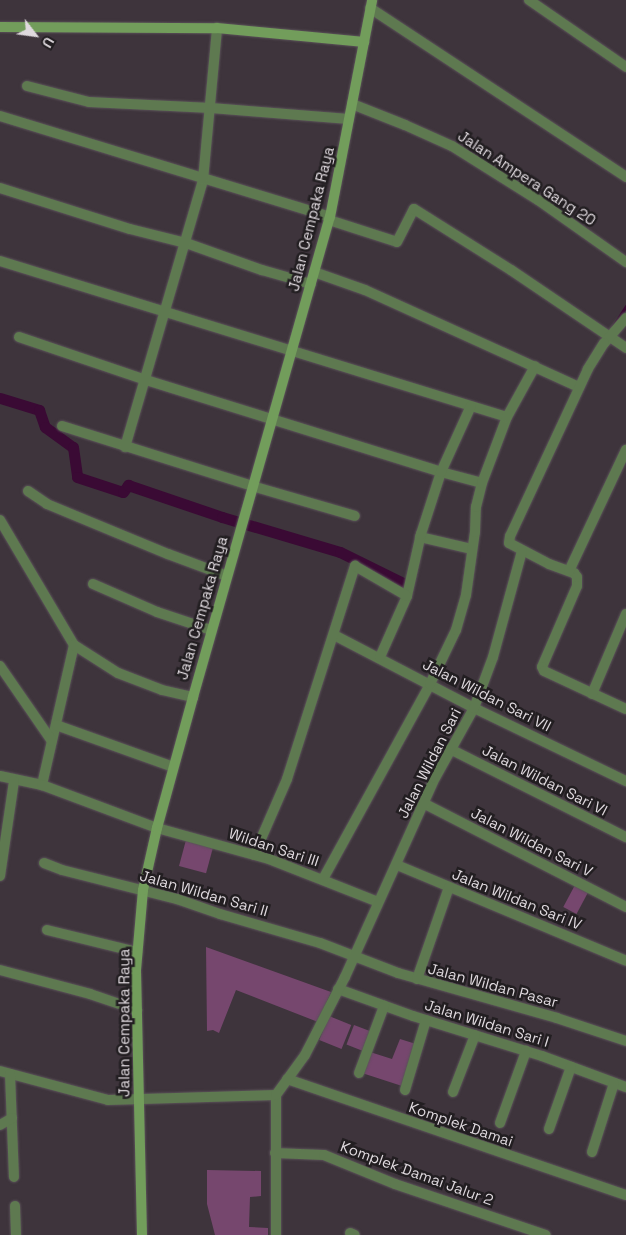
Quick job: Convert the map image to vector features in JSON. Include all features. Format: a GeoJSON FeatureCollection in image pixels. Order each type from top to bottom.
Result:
{"type":"FeatureCollection","features":[{"type":"Feature","properties":{"kind":"street"},"geometry":{"type":"LineString","coordinates":[[529,0],[626,67]]}},
{"type":"Feature","properties":{"kind":"street"},"geometry":{"type":"LineString","coordinates":[[371,4],[626,177]]}},
{"type":"Feature","properties":{"kind":"street","name":"Jalan Cempaka Raya"},"geometry":{"type":"LineString","coordinates":[[142,1235],[136,1010],[143,890],[157,828],[211,630],[329,218],[371,4]]}},
{"type":"Feature","properties":{"kind":"street"},"geometry":{"type":"LineString","coordinates":[[0,27],[217,28],[364,42]]}},
{"type":"Feature","properties":{"kind":"street"},"geometry":{"type":"LineString","coordinates":[[125,446],[166,312],[203,180],[217,28]]}},
{"type":"Feature","properties":{"kind":"street"},"geometry":{"type":"LineString","coordinates":[[27,86],[89,102],[211,108],[349,119]]}},
{"type":"Feature","properties":{"kind":"street","name":"Jalan Ampera Gang 20"},"geometry":{"type":"LineString","coordinates":[[352,104],[422,132],[470,156],[626,262]]}},
{"type":"Feature","properties":{"kind":"street"},"geometry":{"type":"LineString","coordinates":[[0,116],[329,218],[397,242],[414,209],[535,286],[626,348]]}},
{"type":"Feature","properties":{"kind":"street"},"geometry":{"type":"LineString","coordinates":[[0,188],[130,229],[186,243],[262,270],[311,284]]}},
{"type":"Feature","properties":{"kind":"street"},"geometry":{"type":"LineString","coordinates":[[0,261],[507,417]]}},
{"type":"Feature","properties":{"kind":"street"},"geometry":{"type":"LineString","coordinates":[[314,272],[365,290],[579,386]]}},
{"type":"Feature","properties":{"kind":"street"},"geometry":{"type":"LineString","coordinates":[[626,318],[604,343],[579,386],[510,536],[509,543],[522,551],[570,571],[577,577],[577,586],[542,667],[548,674],[626,709]]}},
{"type":"Feature","properties":{"kind":"street"},"geometry":{"type":"LineString","coordinates":[[19,337],[146,380],[482,483]]}},
{"type":"Feature","properties":{"kind":"street"},"geometry":{"type":"LineString","coordinates":[[323,879],[430,684],[460,620],[472,549],[476,507],[482,483],[507,417],[535,366]]}},
{"type":"Feature","properties":{"kind":"street"},"geometry":{"type":"LineString","coordinates":[[380,658],[407,596],[420,537],[441,472],[471,406]]}},
{"type":"Feature","properties":{"kind":"street"},"geometry":{"type":"LineString","coordinates":[[62,426],[252,486],[355,516]]}},
{"type":"Feature","properties":{"kind":"street"},"geometry":{"type":"LineString","coordinates":[[570,571],[626,450]]}},
{"type":"Feature","properties":{"kind":"street"},"geometry":{"type":"LineString","coordinates":[[28,491],[47,504],[227,576]]}},
{"type":"Feature","properties":{"kind":"street"},"geometry":{"type":"LineString","coordinates":[[0,520],[74,645],[118,673],[162,690],[193,696]]}},
{"type":"Feature","properties":{"kind":"street"},"geometry":{"type":"LineString","coordinates":[[420,537],[472,549]]}},
{"type":"Feature","properties":{"kind":"street","name":"Jalan Wildan Sari"},"geometry":{"type":"LineString","coordinates":[[276,1095],[305,1054],[397,864],[435,778],[474,708],[494,657],[522,551]]}},
{"type":"Feature","properties":{"kind":"street"},"geometry":{"type":"LineString","coordinates":[[254,855],[287,779],[334,636],[354,566],[407,596]]}},
{"type":"Feature","properties":{"kind":"street"},"geometry":{"type":"LineString","coordinates":[[93,584],[157,612],[211,630]]}},
{"type":"Feature","properties":{"kind":"street"},"geometry":{"type":"LineString","coordinates":[[592,694],[622,637],[626,614]]}},
{"type":"Feature","properties":{"kind":"street","name":"Jalan Wildan Sari VII"},"geometry":{"type":"LineString","coordinates":[[334,636],[474,708],[626,781]]}},
{"type":"Feature","properties":{"kind":"street"},"geometry":{"type":"LineString","coordinates":[[42,785],[74,645]]}},
{"type":"Feature","properties":{"kind":"street"},"geometry":{"type":"LineString","coordinates":[[0,666],[52,741]]}},
{"type":"Feature","properties":{"kind":"street"},"geometry":{"type":"LineString","coordinates":[[56,724],[174,767]]}},
{"type":"Feature","properties":{"kind":"street","name":"Jalan Wildan Sari VI"},"geometry":{"type":"LineString","coordinates":[[450,749],[626,838]]}},
{"type":"Feature","properties":{"kind":"street","name":"Wildan Sari III"},"geometry":{"type":"LineString","coordinates":[[0,776],[42,785],[157,828],[254,855],[323,879],[378,902]]}},
{"type":"Feature","properties":{"kind":"street"},"geometry":{"type":"LineString","coordinates":[[0,876],[14,780]]}},
{"type":"Feature","properties":{"kind":"street","name":"Jalan Wildan Sari V"},"geometry":{"type":"LineString","coordinates":[[424,804],[626,907]]}},
{"type":"Feature","properties":{"kind":"street","name":"Jalan Wildan Sari II"},"geometry":{"type":"LineString","coordinates":[[44,863],[62,870],[143,890],[320,943],[353,956]]}},
{"type":"Feature","properties":{"kind":"street","name":"Jalan Wildan Sari IV"},"geometry":{"type":"LineString","coordinates":[[397,864],[626,961]]}},
{"type":"Feature","properties":{"kind":"street"},"geometry":{"type":"LineString","coordinates":[[417,979],[449,887]]}},
{"type":"Feature","properties":{"kind":"street"},"geometry":{"type":"LineString","coordinates":[[47,930],[138,952]]}},
{"type":"Feature","properties":{"kind":"street","name":"Jalan Wildan Pasar"},"geometry":{"type":"LineString","coordinates":[[353,956],[417,979],[557,1018],[626,1041]]}},
{"type":"Feature","properties":{"kind":"street"},"geometry":{"type":"LineString","coordinates":[[0,970],[90,994],[136,1010]]}},
{"type":"Feature","properties":{"kind":"street","name":"Jalan Wildan Sari I"},"geometry":{"type":"LineString","coordinates":[[338,989],[426,1020],[526,1051],[626,1087]]}},
{"type":"Feature","properties":{"kind":"street"},"geometry":{"type":"LineString","coordinates":[[359,1073],[384,1006]]}},
{"type":"Feature","properties":{"kind":"street"},"geometry":{"type":"LineString","coordinates":[[405,1090],[426,1020]]}},
{"type":"Feature","properties":{"kind":"street"},"geometry":{"type":"LineString","coordinates":[[453,1092],[475,1035]]}},
{"type":"Feature","properties":{"kind":"street"},"geometry":{"type":"LineString","coordinates":[[500,1124],[526,1051]]}},
{"type":"Feature","properties":{"kind":"street"},"geometry":{"type":"LineString","coordinates":[[549,1129],[571,1067]]}},
{"type":"Feature","properties":{"kind":"street"},"geometry":{"type":"LineString","coordinates":[[14,1177],[12,1118],[5,1073],[108,1100],[276,1095],[276,1235]]}},
{"type":"Feature","properties":{"kind":"street","name":"Komplek Damai"},"geometry":{"type":"LineString","coordinates":[[287,1080],[626,1195]]}},
{"type":"Feature","properties":{"kind":"street"},"geometry":{"type":"LineString","coordinates":[[592,1152],[614,1083]]}},
{"type":"Feature","properties":{"kind":"street"},"geometry":{"type":"LineString","coordinates":[[0,1125],[12,1118]]}},
{"type":"Feature","properties":{"kind":"street","name":"Komplek Damai Jalur 2"},"geometry":{"type":"LineString","coordinates":[[276,1153],[324,1155],[395,1184],[546,1235]]}},
{"type":"Feature","properties":{"kind":"street"},"geometry":{"type":"LineString","coordinates":[[15,1206],[16,1235]]}},
{"type":"Feature","properties":{"kind":"shaded area"},"geometry":{"type":"Polygon","coordinates":[[[186,840],[213,847],[206,873],[179,866],[186,840]]]}},
{"type":"Feature","properties":{"kind":"shaded area"},"geometry":{"type":"Polygon","coordinates":[[[575,885],[588,892],[577,914],[563,907],[575,885]]]}},
{"type":"Feature","properties":{"kind":"shaded area"},"geometry":{"type":"Polygon","coordinates":[[[206,947],[331,992],[318,1022],[236,990],[219,1033],[213,1030],[207,1031],[206,947]]]}},
{"type":"Feature","properties":{"kind":"shaded area"},"geometry":{"type":"Polygon","coordinates":[[[329,1016],[351,1025],[342,1049],[319,1040],[329,1016]]]}},
{"type":"Feature","properties":{"kind":"shaded area"},"geometry":{"type":"Polygon","coordinates":[[[354,1025],[372,1032],[364,1051],[346,1045],[354,1025]]]}},
{"type":"Feature","properties":{"kind":"shaded area"},"geometry":{"type":"Polygon","coordinates":[[[400,1039],[416,1044],[402,1086],[362,1073],[370,1052],[392,1059],[400,1039]]]}},
{"type":"Feature","properties":{"kind":"shaded area"},"geometry":{"type":"Polygon","coordinates":[[[207,1170],[261,1171],[261,1196],[250,1197],[249,1227],[268,1228],[268,1235],[215,1235],[207,1204],[207,1170]]]}},
{"type":"Feature","properties":{"kind":"waterway"},"geometry":{"type":"LineString","coordinates":[[613,326],[626,306]]}},
{"type":"Feature","properties":{"kind":"waterway"},"geometry":{"type":"LineString","coordinates":[[0,398],[39,410],[45,427],[73,447],[77,477],[123,492],[128,485],[222,517],[340,552],[403,583]]}}]}
